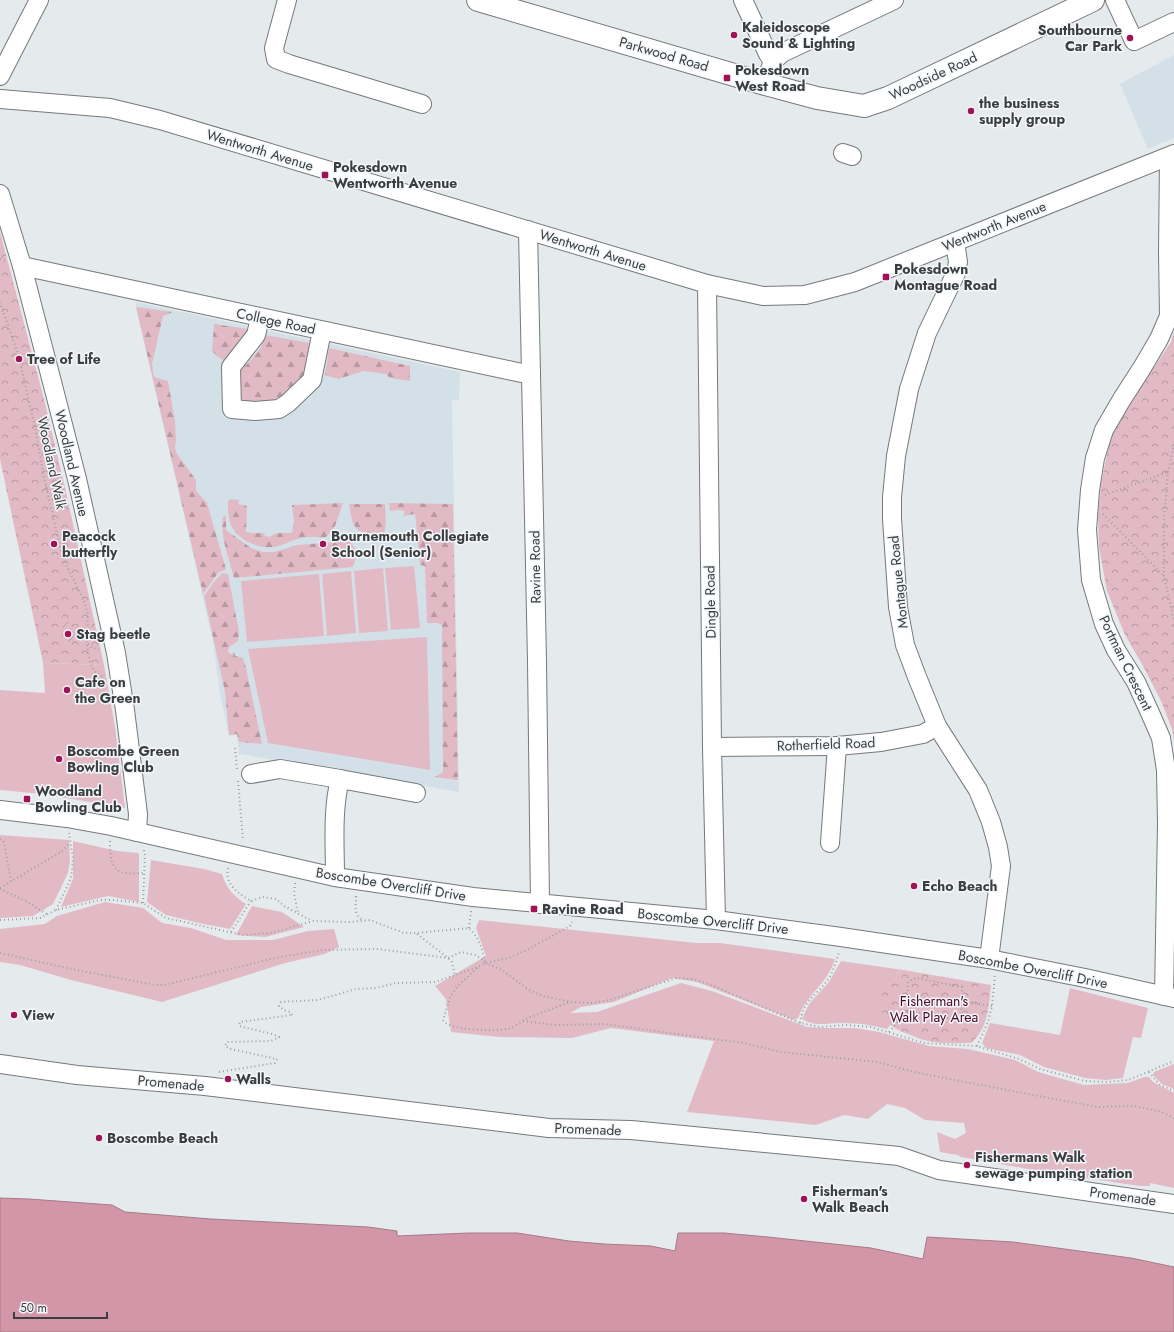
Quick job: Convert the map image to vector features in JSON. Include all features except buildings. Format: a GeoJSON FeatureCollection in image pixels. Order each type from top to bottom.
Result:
{"type":"FeatureCollection","features":[{"type":"Feature","properties":{"kind":"main road","name":"Parkwood Road"},"geometry":{"type":"LineString","coordinates":[[478,0],[765,84]]}},
{"type":"Feature","properties":{"kind":"main road","name":"Woodside Road"},"geometry":{"type":"LineString","coordinates":[[765,84],[817,98],[864,106],[888,98],[1093,0]]}},
{"type":"Feature","properties":{"kind":"street"},"geometry":{"type":"LineString","coordinates":[[0,76],[39,0]]}},
{"type":"Feature","properties":{"kind":"street"},"geometry":{"type":"LineString","coordinates":[[287,0],[274,48],[276,59],[288,64],[422,104]]}},
{"type":"Feature","properties":{"kind":"street"},"geometry":{"type":"LineString","coordinates":[[743,0],[768,54],[773,61]]}},
{"type":"Feature","properties":{"kind":"street"},"geometry":{"type":"LineString","coordinates":[[765,84],[773,61],[782,53],[894,0]]}},
{"type":"Feature","properties":{"kind":"street"},"geometry":{"type":"LineString","coordinates":[[1114,0],[1134,41],[1174,22]]}},
{"type":"Feature","properties":{"kind":"street","name":"Wentworth Avenue"},"geometry":{"type":"LineString","coordinates":[[0,99],[110,108],[160,120],[707,284],[763,296],[805,295],[855,282],[1171,155]]}},
{"type":"Feature","properties":{"kind":"street","name":"Portman Crescent"},"geometry":{"type":"LineString","coordinates":[[1169,997],[1166,770],[1161,738],[1136,682],[1116,650],[1104,624],[1091,580],[1088,558],[1087,530],[1089,501],[1095,458],[1104,430],[1159,339],[1168,316],[1171,155]]}},
{"type":"Feature","properties":{"kind":"street","name":"Woodland Avenue"},"geometry":{"type":"LineString","coordinates":[[0,194],[22,266],[77,479],[116,653],[137,806],[137,832]]}},
{"type":"Feature","properties":{"kind":"street","name":"Ravine Road"},"geometry":{"type":"LineString","coordinates":[[528,230],[540,904]]}},
{"type":"Feature","properties":{"kind":"street","name":"Montague Road"},"geometry":{"type":"LineString","coordinates":[[955,242],[958,262],[956,273],[927,333],[909,389],[896,456],[892,497],[898,607],[905,645],[937,726],[978,790],[991,822],[998,847],[1000,866],[989,959]]}},
{"type":"Feature","properties":{"kind":"street","name":"College Road"},"geometry":{"type":"LineString","coordinates":[[22,266],[531,375]]}},
{"type":"Feature","properties":{"kind":"street","name":"Dingle Road"},"geometry":{"type":"LineString","coordinates":[[707,284],[712,747],[716,920]]}},
{"type":"Feature","properties":{"kind":"street"},"geometry":{"type":"LineString","coordinates":[[260,318],[256,335],[231,367],[232,409],[255,411],[279,409],[288,403],[312,380],[322,331]]}},
{"type":"Feature","properties":{"kind":"street","name":"Rotherfield Road"},"geometry":{"type":"LineString","coordinates":[[712,747],[837,746],[881,742],[923,734],[937,726]]}},
{"type":"Feature","properties":{"kind":"street"},"geometry":{"type":"LineString","coordinates":[[830,843],[837,746]]}},
{"type":"Feature","properties":{"kind":"street"},"geometry":{"type":"LineString","coordinates":[[242,774],[280,769],[416,793]]}},
{"type":"Feature","properties":{"kind":"street"},"geometry":{"type":"LineString","coordinates":[[335,877],[335,809],[336,793],[340,779]]}},
{"type":"Feature","properties":{"kind":"street","name":"Boscombe Overcliff Drive"},"geometry":{"type":"LineString","coordinates":[[0,810],[67,818],[137,832],[335,877],[473,897],[716,920],[842,937],[989,959],[1169,997]]}},
{"type":"Feature","properties":{"kind":"street","name":"Promenade"},"geometry":{"type":"LineString","coordinates":[[0,1064],[77,1075],[205,1086],[549,1128],[631,1130],[899,1156],[939,1170],[1174,1204]]}},
{"type":"Feature","properties":{"kind":"path","name":"Woodland Walk"},"geometry":{"type":"LineString","coordinates":[[0,302],[18,354],[63,559],[84,600],[88,615],[87,643],[90,662],[102,676],[108,678],[120,676]]}},
{"type":"Feature","properties":{"kind":"path"},"geometry":{"type":"LineString","coordinates":[[1174,444],[1168,472],[1164,516],[1164,576],[1174,622]]}},
{"type":"Feature","properties":{"kind":"path"},"geometry":{"type":"LineString","coordinates":[[1164,576],[1089,501],[1168,472]]}},
{"type":"Feature","properties":{"kind":"path"},"geometry":{"type":"LineString","coordinates":[[87,643],[92,648],[116,653]]}},
{"type":"Feature","properties":{"kind":"path"},"geometry":{"type":"LineString","coordinates":[[235,748],[242,774],[245,857]]}},
{"type":"Feature","properties":{"kind":"path"},"geometry":{"type":"LineString","coordinates":[[56,910],[71,878],[73,859],[67,818]]}},
{"type":"Feature","properties":{"kind":"path"},"geometry":{"type":"LineString","coordinates":[[137,832],[145,854],[143,903]]}},
{"type":"Feature","properties":{"kind":"path"},"geometry":{"type":"LineString","coordinates":[[0,839],[4,842],[11,882]]}},
{"type":"Feature","properties":{"kind":"path"},"geometry":{"type":"LineString","coordinates":[[110,843],[112,864],[115,868],[122,873],[144,874]]}},
{"type":"Feature","properties":{"kind":"path"},"geometry":{"type":"LineString","coordinates":[[0,888],[61,852],[69,844]]}},
{"type":"Feature","properties":{"kind":"path"},"geometry":{"type":"LineString","coordinates":[[228,867],[227,873],[230,884],[238,893],[251,901]]}},
{"type":"Feature","properties":{"kind":"path"},"geometry":{"type":"LineString","coordinates":[[295,883],[294,894],[298,913]]}},
{"type":"Feature","properties":{"kind":"path"},"geometry":{"type":"LineString","coordinates":[[0,888],[21,898],[48,914]]}},
{"type":"Feature","properties":{"kind":"path"},"geometry":{"type":"LineString","coordinates":[[231,933],[251,901],[262,897],[276,899],[284,906],[313,921]]}},
{"type":"Feature","properties":{"kind":"path"},"geometry":{"type":"LineString","coordinates":[[356,898],[355,912],[363,921]]}},
{"type":"Feature","properties":{"kind":"path"},"geometry":{"type":"LineString","coordinates":[[0,920],[40,918],[56,910],[100,900],[114,900],[143,903],[166,918],[243,935],[271,933],[313,921],[370,920],[404,932],[416,933],[469,928],[477,935],[485,962]]}},
{"type":"Feature","properties":{"kind":"path"},"geometry":{"type":"LineString","coordinates":[[571,1002],[523,1021],[511,1028],[484,1030],[450,1026],[444,1023],[443,1020],[450,997],[457,987],[478,967],[485,962],[508,958],[536,946],[570,926],[582,907]]}},
{"type":"Feature","properties":{"kind":"path"},"geometry":{"type":"LineString","coordinates":[[416,933],[444,954],[452,962],[455,975]]}},
{"type":"Feature","properties":{"kind":"path"},"geometry":{"type":"LineString","coordinates":[[800,1023],[802,1011],[807,1003],[828,980],[836,965],[842,937]]}},
{"type":"Feature","properties":{"kind":"path"},"geometry":{"type":"LineString","coordinates":[[0,953],[81,971],[156,985],[164,985],[275,958],[322,950],[378,948],[448,958],[461,952],[475,955],[485,962],[502,970],[529,990],[542,996],[571,1002],[592,1003],[610,1000],[676,978],[691,979],[709,984],[800,1023],[821,1027],[846,1025],[871,1027],[924,1043],[977,1046],[1019,1059],[1040,1069],[1085,1080],[1107,1082],[1128,1080],[1174,1061]]}},
{"type":"Feature","properties":{"kind":"path"},"geometry":{"type":"LineString","coordinates":[[977,1046],[988,1022],[992,1006],[995,974],[989,959]]}},
{"type":"Feature","properties":{"kind":"path"},"geometry":{"type":"LineString","coordinates":[[217,1072],[275,1063],[277,1059],[231,1049],[225,1046],[227,1042],[271,1041],[279,1037],[239,1026],[240,1022],[292,1015],[290,1012],[279,1006],[281,1002],[318,1000],[356,989],[376,988],[396,983],[435,982],[478,967]]}},
{"type":"Feature","properties":{"kind":"path"},"geometry":{"type":"LineString","coordinates":[[889,1032],[907,1011],[908,982],[916,978],[962,987],[962,1013],[954,1019],[907,1011]]}},
{"type":"Feature","properties":{"kind":"path"},"geometry":{"type":"LineString","coordinates":[[962,1001],[992,1006]]}},
{"type":"Feature","properties":{"kind":"path"},"geometry":{"type":"LineString","coordinates":[[523,1021],[556,1024],[605,1024],[743,1043],[781,1052],[877,1062],[918,1073],[1097,1107],[1134,1106],[1162,1112],[1174,1118]]}},
{"type":"Feature","properties":{"kind":"path"},"geometry":{"type":"LineString","coordinates":[[1149,1072],[1160,1085],[1174,1091]]}},
{"type":"Feature","properties":{"kind":"shaded area"},"geometry":{"type":"Polygon","coordinates":[[[1174,55],[1174,138],[1148,149],[1120,84],[1174,55]]]}},
{"type":"Feature","properties":{"kind":"shaded area","name":"Bournemouth Collegiate School (Senior)"},"geometry":{"type":"Polygon","coordinates":[[[135,302],[460,372],[459,400],[452,400],[459,792],[239,754],[237,735],[229,736],[220,694],[213,642],[135,302]]]}},
{"type":"Feature","properties":{"kind":"shaded area"},"geometry":{"type":"Polygon","coordinates":[[[0,1198],[112,1205],[125,1212],[211,1219],[368,1227],[397,1231],[397,1236],[468,1233],[517,1233],[569,1241],[651,1246],[675,1251],[678,1233],[724,1233],[768,1237],[871,1248],[923,1259],[927,1237],[1013,1242],[1131,1258],[1174,1267],[1174,1332],[0,1332],[0,1198]]]}},
{"type":"Feature","properties":{"kind":"green space"},"geometry":{"type":"Polygon","coordinates":[[[0,232],[45,403],[104,665],[43,663],[0,459],[0,232]]]}},
{"type":"Feature","properties":{"kind":"green space"},"geometry":{"type":"Polygon","coordinates":[[[136,307],[173,312],[163,316],[152,364],[154,377],[168,381],[175,421],[175,448],[177,454],[196,480],[196,491],[207,503],[226,569],[218,573],[203,594],[136,307]]]}},
{"type":"Feature","properties":{"kind":"green space"},"geometry":{"type":"Polygon","coordinates":[[[214,324],[248,329],[241,342],[224,361],[212,351],[214,324]]]}},
{"type":"Feature","properties":{"kind":"green space"},"geometry":{"type":"Polygon","coordinates":[[[1174,332],[1174,740],[1172,729],[1161,701],[1125,635],[1107,591],[1099,547],[1098,516],[1101,484],[1110,439],[1128,406],[1171,342],[1174,332]]]}},
{"type":"Feature","properties":{"kind":"green space"},"geometry":{"type":"Polygon","coordinates":[[[265,335],[310,343],[305,376],[280,401],[239,401],[240,371],[262,346],[265,335]]]}},
{"type":"Feature","properties":{"kind":"green space"},"geometry":{"type":"Polygon","coordinates":[[[329,348],[410,366],[410,381],[390,378],[386,374],[364,371],[338,379],[325,375],[329,348]]]}},
{"type":"Feature","properties":{"kind":"green space"},"geometry":{"type":"Polygon","coordinates":[[[231,499],[239,500],[238,504],[247,506],[246,532],[264,533],[265,536],[269,537],[277,533],[292,533],[294,522],[292,505],[343,503],[335,526],[326,537],[304,537],[275,547],[264,547],[252,544],[242,538],[234,530],[229,520],[228,512],[228,501],[231,499]]]}},
{"type":"Feature","properties":{"kind":"green space"},"geometry":{"type":"Polygon","coordinates":[[[389,503],[453,504],[458,780],[435,777],[443,772],[442,625],[438,623],[427,623],[425,566],[420,565],[415,514],[403,516],[405,511],[390,511],[389,503]]]}},
{"type":"Feature","properties":{"kind":"green space"},"geometry":{"type":"Polygon","coordinates":[[[349,504],[385,504],[386,524],[384,534],[361,532],[357,529],[352,520],[349,504]]]}},
{"type":"Feature","properties":{"kind":"green space"},"geometry":{"type":"Polygon","coordinates":[[[226,516],[226,530],[251,548],[263,552],[274,552],[298,545],[349,541],[354,547],[356,553],[353,567],[234,578],[222,525],[223,517],[226,516]]]}},
{"type":"Feature","properties":{"kind":"green space"},"geometry":{"type":"Polygon","coordinates":[[[414,566],[420,628],[391,630],[385,568],[414,566]]]}},
{"type":"Feature","properties":{"kind":"green space"},"geometry":{"type":"Polygon","coordinates":[[[383,568],[388,631],[359,633],[354,571],[383,568]]]}},
{"type":"Feature","properties":{"kind":"green space"},"geometry":{"type":"Polygon","coordinates":[[[351,571],[356,633],[327,636],[322,574],[351,571]]]}},
{"type":"Feature","properties":{"kind":"green space"},"geometry":{"type":"Polygon","coordinates":[[[222,573],[228,574],[239,632],[238,641],[229,647],[228,651],[230,654],[235,653],[235,656],[243,658],[262,744],[239,742],[237,734],[229,735],[225,692],[204,596],[222,573]]]}},
{"type":"Feature","properties":{"kind":"green space"},"geometry":{"type":"Polygon","coordinates":[[[319,574],[324,636],[247,642],[241,581],[319,574]]]}},
{"type":"Feature","properties":{"kind":"green space"},"geometry":{"type":"Polygon","coordinates":[[[67,621],[71,624],[71,631],[75,640],[71,643],[67,641],[62,632],[63,626],[67,621]]]}},
{"type":"Feature","properties":{"kind":"green space"},"geometry":{"type":"Polygon","coordinates":[[[427,637],[430,770],[268,743],[248,649],[427,637]]]}},
{"type":"Feature","properties":{"kind":"green space","name":"Boscombe Green Bowling Club"},"geometry":{"type":"Polygon","coordinates":[[[43,663],[104,665],[115,727],[125,808],[43,794],[0,790],[0,690],[45,693],[43,663]]]}},
{"type":"Feature","properties":{"kind":"green space"},"geometry":{"type":"Polygon","coordinates":[[[0,835],[69,840],[70,861],[68,873],[53,904],[33,916],[0,918],[0,835]]]}},
{"type":"Feature","properties":{"kind":"green space"},"geometry":{"type":"Polygon","coordinates":[[[73,841],[117,851],[139,853],[139,902],[108,896],[61,907],[73,879],[73,841]]]}},
{"type":"Feature","properties":{"kind":"green space"},"geometry":{"type":"Polygon","coordinates":[[[151,860],[204,869],[222,874],[231,892],[246,904],[230,929],[166,915],[147,902],[151,860]]]}},
{"type":"Feature","properties":{"kind":"green space"},"geometry":{"type":"Polygon","coordinates":[[[105,902],[143,908],[162,923],[191,928],[226,940],[273,940],[308,931],[334,929],[339,947],[325,954],[285,963],[162,1002],[71,980],[20,965],[0,962],[0,929],[45,924],[57,916],[105,902]]]}},
{"type":"Feature","properties":{"kind":"green space"},"geometry":{"type":"Polygon","coordinates":[[[252,906],[282,912],[304,927],[265,937],[236,935],[252,906]]]}},
{"type":"Feature","properties":{"kind":"green space"},"geometry":{"type":"Polygon","coordinates":[[[479,920],[696,943],[720,943],[835,959],[828,975],[807,1002],[798,1018],[794,1020],[697,982],[672,978],[614,1002],[581,1007],[570,1013],[597,1012],[681,983],[712,991],[807,1027],[855,1028],[879,1032],[929,1046],[968,1049],[1015,1060],[1038,1072],[1084,1085],[1128,1083],[1144,1077],[1149,1077],[1153,1082],[1174,1093],[1174,1188],[1150,1183],[1150,1186],[1140,1186],[1045,1172],[940,1152],[937,1132],[955,1139],[966,1133],[964,1123],[925,1120],[905,1108],[887,1104],[868,1119],[844,1115],[816,1125],[687,1112],[714,1041],[611,1028],[572,1038],[499,1037],[451,1032],[446,999],[435,986],[486,956],[476,928],[479,920]]]}},
{"type":"Feature","properties":{"kind":"green space"},"geometry":{"type":"Polygon","coordinates":[[[841,961],[903,970],[896,974],[900,1012],[887,1029],[855,1023],[817,1024],[807,1022],[802,1019],[809,1004],[829,982],[841,961]]]}},
{"type":"Feature","properties":{"kind":"green space","name":"Fisherman's Walk Play Area"},"geometry":{"type":"Polygon","coordinates":[[[903,970],[991,985],[987,1016],[977,1037],[971,1043],[933,1042],[922,1040],[895,1028],[890,1024],[883,1015],[880,996],[887,982],[903,970]]]}},
{"type":"Feature","properties":{"kind":"green space"},"geometry":{"type":"Polygon","coordinates":[[[1070,988],[1148,1008],[1141,1038],[1133,1037],[1123,1078],[1106,1080],[1085,1078],[1044,1067],[1020,1055],[986,1048],[982,1043],[990,1023],[1060,1035],[1070,988]]]}},
{"type":"Feature","properties":{"kind":"green space"},"geometry":{"type":"Polygon","coordinates":[[[1174,1064],[1174,1089],[1162,1084],[1153,1075],[1154,1072],[1174,1064]]]}},
{"type":"Feature","properties":{"kind":"place","name":"Kaleidoscope Sound & Lighting"},"geometry":{"type":"Point","coordinates":[734,35]}},
{"type":"Feature","properties":{"kind":"place","name":"Southbourne Car Park"},"geometry":{"type":"Point","coordinates":[1130,38]}},
{"type":"Feature","properties":{"kind":"place","name":"Pokesdown West Road"},"geometry":{"type":"Point","coordinates":[727,78]}},
{"type":"Feature","properties":{"kind":"place","name":"the business supply group"},"geometry":{"type":"Point","coordinates":[971,111]}},
{"type":"Feature","properties":{"kind":"place","name":"Pokesdown Wentworth Avenue"},"geometry":{"type":"Point","coordinates":[325,175]}},
{"type":"Feature","properties":{"kind":"place","name":"Pokesdown Montague Road"},"geometry":{"type":"Point","coordinates":[886,277]}},
{"type":"Feature","properties":{"kind":"place","name":"Tree of Life"},"geometry":{"type":"Point","coordinates":[19,359]}},
{"type":"Feature","properties":{"kind":"place","name":"Peacock butterfly"},"geometry":{"type":"Point","coordinates":[54,544]}},
{"type":"Feature","properties":{"kind":"place","name":"Bournemouth Collegiate School (Senior)"},"geometry":{"type":"Point","coordinates":[323,544]}},
{"type":"Feature","properties":{"kind":"place","name":"Stag beetle"},"geometry":{"type":"Point","coordinates":[68,634]}},
{"type":"Feature","properties":{"kind":"place","name":"Cafe on the Green"},"geometry":{"type":"Point","coordinates":[67,690]}},
{"type":"Feature","properties":{"kind":"place","name":"Boscombe Green Bowling Club"},"geometry":{"type":"Point","coordinates":[59,759]}},
{"type":"Feature","properties":{"kind":"place","name":"Woodland Bowling Club"},"geometry":{"type":"Point","coordinates":[27,799]}},
{"type":"Feature","properties":{"kind":"place","name":"Echo Beach"},"geometry":{"type":"Point","coordinates":[914,886]}},
{"type":"Feature","properties":{"kind":"place","name":"Ravine Road"},"geometry":{"type":"Point","coordinates":[534,909]}},
{"type":"Feature","properties":{"kind":"place","name":"View"},"geometry":{"type":"Point","coordinates":[14,1015]}},
{"type":"Feature","properties":{"kind":"place","name":"Walls"},"geometry":{"type":"Point","coordinates":[228,1079]}},
{"type":"Feature","properties":{"kind":"place","name":"Boscombe Beach"},"geometry":{"type":"Point","coordinates":[99,1138]}},
{"type":"Feature","properties":{"kind":"place","name":"Fishermans Walk sewage pumping station"},"geometry":{"type":"Point","coordinates":[967,1165]}},
{"type":"Feature","properties":{"kind":"place","name":"Fisherman's Walk Beach"},"geometry":{"type":"Point","coordinates":[804,1199]}}]}
